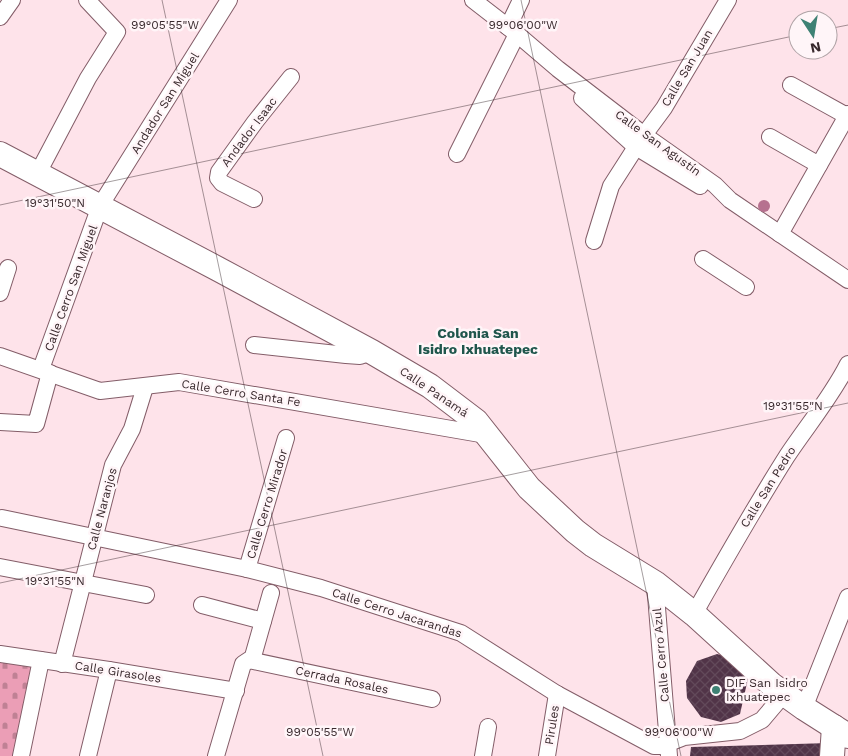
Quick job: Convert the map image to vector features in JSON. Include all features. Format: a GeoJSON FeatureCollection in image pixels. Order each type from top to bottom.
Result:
{"type":"FeatureCollection","features":[{"type":"Feature","properties":{"kind":"street"},"geometry":{"type":"LineString","coordinates":[[0,17],[12,0]]}},
{"type":"Feature","properties":{"kind":"street"},"geometry":{"type":"LineString","coordinates":[[38,173],[88,78],[117,32],[87,0]]}},
{"type":"Feature","properties":{"kind":"street","name":"Andador San Miguel"},"geometry":{"type":"LineString","coordinates":[[100,206],[230,0]]}},
{"type":"Feature","properties":{"kind":"street","name":"Calle San Agustín"},"geometry":{"type":"LineString","coordinates":[[473,0],[512,30],[640,141],[715,185],[730,200],[848,280]]}},
{"type":"Feature","properties":{"kind":"street","name":"Calle San Juan"},"geometry":{"type":"LineString","coordinates":[[594,241],[611,186],[664,108],[728,0]]}},
{"type":"Feature","properties":{"kind":"street"},"geometry":{"type":"LineString","coordinates":[[457,154],[512,30],[520,2]]}},
{"type":"Feature","properties":{"kind":"street","name":"Andador Isaac"},"geometry":{"type":"LineString","coordinates":[[254,199],[222,184],[218,178],[219,172],[254,122],[291,77]]}},
{"type":"Feature","properties":{"kind":"street"},"geometry":{"type":"LineString","coordinates":[[780,234],[848,115],[791,85]]}},
{"type":"Feature","properties":{"kind":"street"},"geometry":{"type":"LineString","coordinates":[[770,138],[819,164]]}},
{"type":"Feature","properties":{"kind":"street","name":"Calle Panamá"},"geometry":{"type":"LineString","coordinates":[[0,154],[372,352],[430,386],[476,421],[529,488],[549,509],[593,545],[655,584],[694,614],[784,694],[841,732]]}},
{"type":"Feature","properties":{"kind":"street","name":"Calle Cerro San Miguel"},"geometry":{"type":"LineString","coordinates":[[0,422],[36,424],[46,371],[100,206]]}},
{"type":"Feature","properties":{"kind":"street"},"geometry":{"type":"LineString","coordinates":[[703,259],[746,286]]}},
{"type":"Feature","properties":{"kind":"street"},"geometry":{"type":"LineString","coordinates":[[0,293],[8,268]]}},
{"type":"Feature","properties":{"kind":"street"},"geometry":{"type":"LineString","coordinates":[[254,345],[360,356],[372,352]]}},
{"type":"Feature","properties":{"kind":"street","name":"Calle Cerro Santa Fe"},"geometry":{"type":"LineString","coordinates":[[0,356],[100,391],[179,382],[486,435]]}},
{"type":"Feature","properties":{"kind":"street","name":"Calle San Pedro"},"geometry":{"type":"LineString","coordinates":[[694,614],[755,506],[842,376],[848,364]]}},
{"type":"Feature","properties":{"kind":"street","name":"Calle Naranjos"},"geometry":{"type":"LineString","coordinates":[[62,664],[113,465],[132,428],[145,387]]}},
{"type":"Feature","properties":{"kind":"street","name":"Calle Cerro Mirador"},"geometry":{"type":"LineString","coordinates":[[247,569],[286,438]]}},
{"type":"Feature","properties":{"kind":"street","name":"Calle Cerro Jacarandas"},"geometry":{"type":"LineString","coordinates":[[2,518],[247,569],[321,588],[461,632],[557,694],[649,744],[669,749],[684,737],[740,731],[762,720],[784,694]]}},
{"type":"Feature","properties":{"kind":"street"},"geometry":{"type":"LineString","coordinates":[[0,567],[146,595]]}},
{"type":"Feature","properties":{"kind":"street","name":"Calle Cerro Azul"},"geometry":{"type":"LineString","coordinates":[[655,584],[669,749]]}},
{"type":"Feature","properties":{"kind":"street"},"geometry":{"type":"LineString","coordinates":[[216,756],[244,664],[252,660],[271,593]]}},
{"type":"Feature","properties":{"kind":"street"},"geometry":{"type":"LineString","coordinates":[[804,708],[848,597]]}},
{"type":"Feature","properties":{"kind":"street"},"geometry":{"type":"LineString","coordinates":[[202,605],[263,621]]}},
{"type":"Feature","properties":{"kind":"street","name":"Calle Girasoles"},"geometry":{"type":"LineString","coordinates":[[0,654],[236,691]]}},
{"type":"Feature","properties":{"kind":"street"},"geometry":{"type":"LineString","coordinates":[[21,756],[40,660]]}},
{"type":"Feature","properties":{"kind":"street","name":"Cerrada Rosales"},"geometry":{"type":"LineString","coordinates":[[252,660],[432,699]]}},
{"type":"Feature","properties":{"kind":"street"},"geometry":{"type":"LineString","coordinates":[[88,756],[109,670]]}},
{"type":"Feature","properties":{"kind":"street","name":"Pirules"},"geometry":{"type":"LineString","coordinates":[[547,756],[557,694]]}},
{"type":"Feature","properties":{"kind":"street"},"geometry":{"type":"LineString","coordinates":[[483,756],[488,727]]}},
{"type":"Feature","properties":{"kind":"street"},"geometry":{"type":"LineString","coordinates":[[832,756],[841,732]]}},
{"type":"Feature","properties":{"kind":"green space"},"geometry":{"type":"Polygon","coordinates":[[[0,662],[37,668],[17,756],[0,756],[0,662]]]}},
{"type":"Feature","properties":{"kind":"building","name":"DIF San Isidro Ixhuatepec"},"geometry":{"type":"Polygon","coordinates":[[[717,654],[736,659],[749,674],[740,714],[721,722],[701,717],[687,698],[686,681],[697,661],[717,654]]]}},
{"type":"Feature","properties":{"kind":"building"},"geometry":{"type":"Polygon","coordinates":[[[829,743],[828,756],[690,756],[691,747],[829,743]]]}},
{"type":"Feature","properties":{"kind":"place","name":"DIF San Isidro Ixhuatepec"},"geometry":{"type":"Point","coordinates":[716,690]}},
{"type":"Feature","properties":{"kind":"district","name":"Colonia San Isidro Ixhuatepec"},"geometry":{"type":"Point","coordinates":[478,342]}}]}
